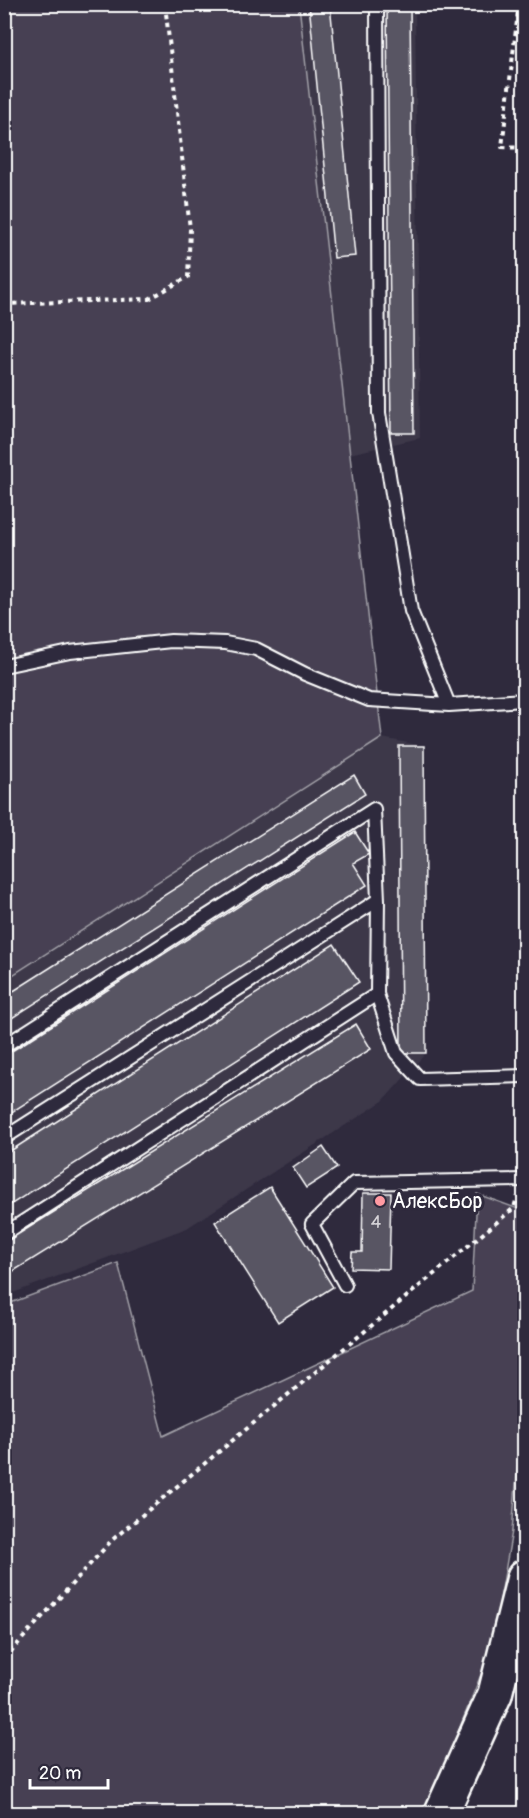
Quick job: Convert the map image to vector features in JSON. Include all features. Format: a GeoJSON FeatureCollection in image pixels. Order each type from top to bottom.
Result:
{"type":"FeatureCollection","features":[{"type":"Feature","properties":{"kind":"street"},"geometry":{"type":"LineString","coordinates":[[441,1814],[495,1694],[525,1577]]}},
{"type":"Feature","properties":{"kind":"lane"},"geometry":{"type":"LineString","coordinates":[[377,4],[379,413],[411,611],[449,705]]}},
{"type":"Feature","properties":{"kind":"lane"},"geometry":{"type":"LineString","coordinates":[[4,666],[70,652],[171,641],[225,643],[256,649],[305,674],[369,700],[449,705],[525,700]]}},
{"type":"Feature","properties":{"kind":"lane"},"geometry":{"type":"LineString","coordinates":[[4,1046],[374,809],[378,900],[377,994],[396,1053],[420,1079],[525,1076]]}},
{"type":"Feature","properties":{"kind":"lane"},"geometry":{"type":"LineString","coordinates":[[4,1138],[378,900]]}},
{"type":"Feature","properties":{"kind":"lane"},"geometry":{"type":"LineString","coordinates":[[4,1234],[377,994]]}},
{"type":"Feature","properties":{"kind":"lane"},"geometry":{"type":"LineString","coordinates":[[345,1285],[312,1224],[354,1183],[524,1180]]}},
{"type":"Feature","properties":{"kind":"path"},"geometry":{"type":"LineString","coordinates":[[4,304],[149,299],[188,277],[190,229],[165,4]]}},
{"type":"Feature","properties":{"kind":"path"},"geometry":{"type":"LineString","coordinates":[[519,4],[502,147],[525,148]]}},
{"type":"Feature","properties":{"kind":"path"},"geometry":{"type":"LineString","coordinates":[[4,1659],[112,1540],[514,1208],[524,1180]]}},
{"type":"Feature","properties":{"kind":"path"},"geometry":{"type":"LineString","coordinates":[[523,1814],[525,1807]]}},
{"type":"Feature","properties":{"kind":"shaded area"},"geometry":{"type":"Polygon","coordinates":[[[5,5],[299,5],[382,738],[5,980],[5,5]]]}},
{"type":"Feature","properties":{"kind":"shaded area"},"geometry":{"type":"Polygon","coordinates":[[[299,5],[415,5],[420,438],[350,454],[299,5]]]}},
{"type":"Feature","properties":{"kind":"shaded area"},"geometry":{"type":"Polygon","coordinates":[[[382,738],[424,746],[426,1053],[383,1101],[187,1228],[5,1296],[5,980],[382,738]]]}},
{"type":"Feature","properties":{"kind":"shaded area"},"geometry":{"type":"Polygon","coordinates":[[[477,1194],[524,1211],[524,1393],[512,1531],[492,1647],[436,1787],[422,1813],[5,1814],[5,1305],[118,1263],[163,1436],[472,1291],[477,1194]]]}},
{"type":"Feature","properties":{"kind":"building"},"geometry":{"type":"Polygon","coordinates":[[[309,4],[330,4],[355,256],[334,258],[309,4]]]}},
{"type":"Feature","properties":{"kind":"building"},"geometry":{"type":"Polygon","coordinates":[[[387,4],[410,4],[414,433],[391,433],[387,4]]]}},
{"type":"Feature","properties":{"kind":"building"},"geometry":{"type":"Polygon","coordinates":[[[399,746],[424,746],[426,1053],[401,1053],[399,746]]]}},
{"type":"Feature","properties":{"kind":"building"},"geometry":{"type":"Polygon","coordinates":[[[354,775],[365,794],[4,1023],[4,997],[354,775]]]}},
{"type":"Feature","properties":{"kind":"building"},"geometry":{"type":"Polygon","coordinates":[[[355,832],[369,854],[353,863],[367,885],[4,1117],[4,1056],[355,832]]]}},
{"type":"Feature","properties":{"kind":"building"},"geometry":{"type":"Polygon","coordinates":[[[334,944],[359,982],[4,1209],[4,1155],[334,944]]]}},
{"type":"Feature","properties":{"kind":"building"},"geometry":{"type":"Polygon","coordinates":[[[356,1024],[371,1049],[4,1277],[4,1243],[356,1024]]]}},
{"type":"Feature","properties":{"kind":"building"},"geometry":{"type":"Polygon","coordinates":[[[323,1147],[337,1168],[306,1188],[293,1168],[323,1147]]]}},
{"type":"Feature","properties":{"kind":"building"},"geometry":{"type":"Polygon","coordinates":[[[270,1187],[333,1287],[278,1322],[215,1222],[270,1187]]]}},
{"type":"Feature","properties":{"kind":"building"},"geometry":{"type":"Polygon","coordinates":[[[363,1193],[391,1193],[389,1269],[351,1268],[352,1252],[362,1252],[363,1193]]]}},
{"type":"Feature","properties":{"kind":"place","name":"АлексБор"},"geometry":{"type":"Point","coordinates":[380,1201]}}]}
